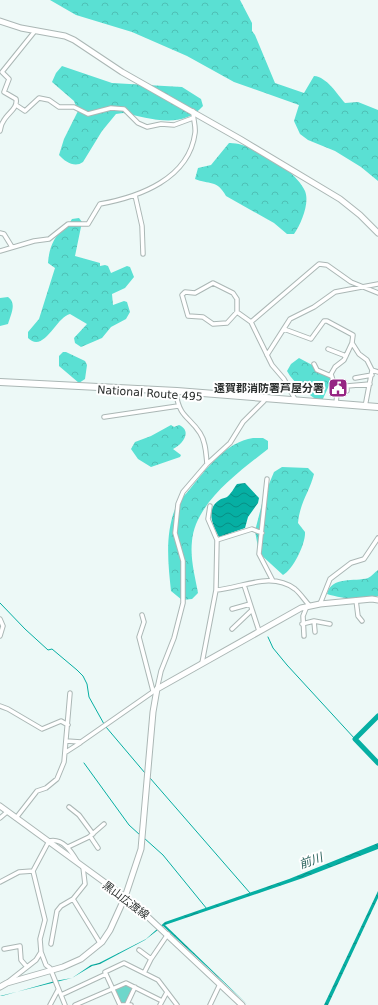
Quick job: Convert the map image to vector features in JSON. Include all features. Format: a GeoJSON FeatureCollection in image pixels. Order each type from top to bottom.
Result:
{"type":"FeatureCollection","features":[{"type":"Feature","properties":{"kind":"highway","name":"National Route 495"},"geometry":{"type":"LineString","coordinates":[[0,382],[177,391],[378,408]]}},
{"type":"Feature","properties":{"kind":"highway","name":"National Route 495"},"geometry":{"type":"LineString","coordinates":[[66,385],[75,388],[378,408]]}},
{"type":"Feature","properties":{"kind":"street"},"geometry":{"type":"LineString","coordinates":[[0,21],[35,31],[66,36],[74,40],[122,72],[193,111],[340,199],[360,215],[378,233]]}},
{"type":"Feature","properties":{"kind":"street"},"geometry":{"type":"LineString","coordinates":[[0,131],[2,122],[16,105],[16,99],[4,92],[9,79],[2,72],[35,31]]}},
{"type":"Feature","properties":{"kind":"street"},"geometry":{"type":"LineString","coordinates":[[16,105],[25,111],[39,98],[49,100],[59,107],[74,107],[88,114],[117,108],[127,111],[138,123],[147,127],[161,124],[174,125],[193,118]]}},
{"type":"Feature","properties":{"kind":"street"},"geometry":{"type":"LineString","coordinates":[[0,251],[49,238],[68,224],[88,224],[100,204],[135,195],[168,179],[177,169],[194,139],[195,131],[193,111]]}},
{"type":"Feature","properties":{"kind":"street"},"geometry":{"type":"LineString","coordinates":[[135,195],[142,226],[143,254]]}},
{"type":"Feature","properties":{"kind":"street"},"geometry":{"type":"LineString","coordinates":[[0,233],[4,234],[12,247]]}},
{"type":"Feature","properties":{"kind":"street"},"geometry":{"type":"LineString","coordinates":[[251,322],[319,264],[327,265],[352,282],[366,286],[378,293]]}},
{"type":"Feature","properties":{"kind":"street"},"geometry":{"type":"LineString","coordinates":[[212,283],[233,293],[237,299],[237,312],[227,323],[212,324],[203,317],[188,316],[182,295],[185,292],[195,294],[212,283]]}},
{"type":"Feature","properties":{"kind":"street"},"geometry":{"type":"LineString","coordinates":[[267,355],[290,320],[314,307],[335,292],[378,284]]}},
{"type":"Feature","properties":{"kind":"street"},"geometry":{"type":"LineString","coordinates":[[237,312],[251,322],[267,355],[284,379],[296,401]]}},
{"type":"Feature","properties":{"kind":"street"},"geometry":{"type":"LineString","coordinates":[[284,329],[311,339],[324,321],[327,321],[353,335],[352,343],[344,360],[333,369],[331,376],[337,393],[336,404]]}},
{"type":"Feature","properties":{"kind":"street"},"geometry":{"type":"LineString","coordinates":[[352,343],[359,354],[367,360],[372,370],[366,407]]}},
{"type":"Feature","properties":{"kind":"street"},"geometry":{"type":"LineString","coordinates":[[328,349],[346,356]]}},
{"type":"Feature","properties":{"kind":"street"},"geometry":{"type":"LineString","coordinates":[[314,364],[317,370],[331,376]]}},
{"type":"Feature","properties":{"kind":"street"},"geometry":{"type":"LineString","coordinates":[[372,370],[378,372]]}},
{"type":"Feature","properties":{"kind":"street"},"geometry":{"type":"LineString","coordinates":[[355,378],[372,375]]}},
{"type":"Feature","properties":{"kind":"street"},"geometry":{"type":"LineString","coordinates":[[337,393],[347,391],[347,386],[370,384]]}},
{"type":"Feature","properties":{"kind":"street"},"geometry":{"type":"LineString","coordinates":[[176,394],[178,406],[183,416],[200,432],[203,438],[207,464]]}},
{"type":"Feature","properties":{"kind":"street"},"geometry":{"type":"LineString","coordinates":[[7,983],[80,959],[100,943],[110,930],[137,863],[141,844],[155,690],[174,638],[183,603],[183,561],[174,533],[178,504],[183,492],[207,464],[230,443],[243,422],[264,401]]}},
{"type":"Feature","properties":{"kind":"street"},"geometry":{"type":"LineString","coordinates":[[104,416],[178,406]]}},
{"type":"Feature","properties":{"kind":"street"},"geometry":{"type":"LineString","coordinates":[[267,479],[259,554],[273,581]]}},
{"type":"Feature","properties":{"kind":"street"},"geometry":{"type":"LineString","coordinates":[[202,663],[216,590],[217,540],[208,519],[210,506]]}},
{"type":"Feature","properties":{"kind":"street"},"geometry":{"type":"LineString","coordinates":[[217,540],[252,529],[262,533]]}},
{"type":"Feature","properties":{"kind":"street"},"geometry":{"type":"LineString","coordinates":[[320,604],[330,580],[352,563],[364,559],[378,538]]}},
{"type":"Feature","properties":{"kind":"street"},"geometry":{"type":"LineString","coordinates":[[216,590],[258,581],[282,582],[296,590],[309,606]]}},
{"type":"Feature","properties":{"kind":"street"},"geometry":{"type":"LineString","coordinates":[[244,585],[259,631]]}},
{"type":"Feature","properties":{"kind":"street"},"geometry":{"type":"LineString","coordinates":[[356,600],[358,616],[362,622]]}},
{"type":"Feature","properties":{"kind":"street"},"geometry":{"type":"LineString","coordinates":[[66,752],[155,690],[291,613],[309,606],[320,604],[356,600],[378,600]]}},
{"type":"Feature","properties":{"kind":"street"},"geometry":{"type":"LineString","coordinates":[[232,609],[250,604]]}},
{"type":"Feature","properties":{"kind":"street"},"geometry":{"type":"LineString","coordinates":[[304,636],[302,624],[303,616],[309,606]]}},
{"type":"Feature","properties":{"kind":"street"},"geometry":{"type":"LineString","coordinates":[[232,630],[252,610]]}},
{"type":"Feature","properties":{"kind":"street"},"geometry":{"type":"LineString","coordinates":[[142,615],[144,622],[139,637],[155,690]]}},
{"type":"Feature","properties":{"kind":"street"},"geometry":{"type":"LineString","coordinates":[[0,619],[3,626],[0,636]]}},
{"type":"Feature","properties":{"kind":"street"},"geometry":{"type":"LineString","coordinates":[[302,624],[314,621],[330,624]]}},
{"type":"Feature","properties":{"kind":"street"},"geometry":{"type":"LineString","coordinates":[[314,621],[315,632]]}},
{"type":"Feature","properties":{"kind":"street"},"geometry":{"type":"LineString","coordinates":[[16,818],[37,791],[46,788],[57,779],[64,762],[66,752],[70,693]]}},
{"type":"Feature","properties":{"kind":"street"},"geometry":{"type":"LineString","coordinates":[[0,706],[8,709],[42,729],[61,721],[68,724]]}},
{"type":"Feature","properties":{"kind":"street"},"geometry":{"type":"LineString","coordinates":[[66,741],[81,742]]}},
{"type":"Feature","properties":{"kind":"street","name":"黒山広渡線"},"geometry":{"type":"LineString","coordinates":[[0,806],[144,912],[242,1005]]}},
{"type":"Feature","properties":{"kind":"street"},"geometry":{"type":"LineString","coordinates":[[69,807],[79,815],[92,835],[98,848]]}},
{"type":"Feature","properties":{"kind":"street"},"geometry":{"type":"LineString","coordinates":[[0,818],[7,812]]}},
{"type":"Feature","properties":{"kind":"street"},"geometry":{"type":"LineString","coordinates":[[68,847],[92,835],[104,824]]}},
{"type":"Feature","properties":{"kind":"street"},"geometry":{"type":"LineString","coordinates":[[65,1005],[41,952],[40,939],[45,920],[33,871],[49,841],[59,842],[68,847],[77,862]]}},
{"type":"Feature","properties":{"kind":"street"},"geometry":{"type":"LineString","coordinates":[[51,944],[57,911],[61,906],[73,899],[85,884],[83,867]]}},
{"type":"Feature","properties":{"kind":"street"},"geometry":{"type":"LineString","coordinates":[[0,882],[19,872],[33,871]]}},
{"type":"Feature","properties":{"kind":"street"},"geometry":{"type":"LineString","coordinates":[[73,899],[100,943]]}},
{"type":"Feature","properties":{"kind":"street"},"geometry":{"type":"LineString","coordinates":[[144,973],[151,959],[168,934]]}},
{"type":"Feature","properties":{"kind":"street"},"geometry":{"type":"LineString","coordinates":[[4,949],[20,946],[21,960],[27,967]]}},
{"type":"Feature","properties":{"kind":"street"},"geometry":{"type":"LineString","coordinates":[[139,950],[151,959]]}},
{"type":"Feature","properties":{"kind":"street"},"geometry":{"type":"LineString","coordinates":[[1,987],[36,960],[41,952]]}},
{"type":"Feature","properties":{"kind":"street"},"geometry":{"type":"LineString","coordinates":[[61,995],[106,974],[105,972],[124,963],[158,980],[177,1005]]}},
{"type":"Feature","properties":{"kind":"street"},"geometry":{"type":"LineString","coordinates":[[106,974],[120,1005],[129,1005],[135,987]]}},
{"type":"Feature","properties":{"kind":"street"},"geometry":{"type":"LineString","coordinates":[[75,1005],[126,982],[161,1003],[167,992]]}},
{"type":"Feature","properties":{"kind":"street"},"geometry":{"type":"LineString","coordinates":[[210,1005],[220,984]]}},
{"type":"Feature","properties":{"kind":"street"},"geometry":{"type":"LineString","coordinates":[[50,1005],[58,990]]}},
{"type":"Feature","properties":{"kind":"green space"},"geometry":{"type":"Polygon","coordinates":[[[50,0],[240,0],[252,23],[252,31],[275,83],[304,93],[314,76],[319,77],[331,86],[345,103],[358,102],[378,110],[378,181],[361,167],[335,151],[308,140],[300,134],[294,121],[299,105],[234,82],[187,56],[132,32],[76,15],[50,0]]]}},
{"type":"Feature","properties":{"kind":"green space"},"geometry":{"type":"Polygon","coordinates":[[[62,66],[112,83],[182,87],[201,99],[203,106],[195,113],[185,118],[175,120],[154,119],[123,113],[116,114],[102,131],[83,162],[80,164],[73,164],[64,160],[59,155],[64,139],[78,111],[74,101],[52,82],[56,73],[62,66]]]}},
{"type":"Feature","properties":{"kind":"green space"},"geometry":{"type":"Polygon","coordinates":[[[229,143],[249,147],[260,152],[283,166],[300,183],[305,191],[306,207],[302,219],[294,234],[287,234],[274,223],[226,196],[216,185],[195,179],[198,168],[211,165],[229,143]]]}},
{"type":"Feature","properties":{"kind":"green space"},"geometry":{"type":"Polygon","coordinates":[[[79,218],[82,222],[75,256],[100,263],[100,266],[108,266],[111,273],[127,266],[130,267],[134,277],[125,288],[112,294],[113,305],[124,301],[127,302],[130,312],[126,319],[111,327],[102,338],[81,347],[75,343],[74,338],[87,324],[70,314],[60,321],[45,338],[34,342],[28,338],[28,332],[39,319],[55,268],[48,263],[51,247],[58,234],[65,227],[66,228],[72,219],[79,218]]]}},
{"type":"Feature","properties":{"kind":"green space"},"geometry":{"type":"Polygon","coordinates":[[[8,297],[11,299],[13,306],[12,313],[8,324],[0,326],[0,298],[8,297]]]}},
{"type":"Feature","properties":{"kind":"green space"},"geometry":{"type":"Polygon","coordinates":[[[63,352],[85,361],[87,365],[85,379],[79,383],[59,366],[59,356],[63,352]]]}},
{"type":"Feature","properties":{"kind":"green space"},"geometry":{"type":"Polygon","coordinates":[[[299,358],[331,375],[331,381],[322,401],[319,402],[302,388],[293,380],[287,371],[291,364],[299,358]]]}},
{"type":"Feature","properties":{"kind":"green space"},"geometry":{"type":"Polygon","coordinates":[[[171,425],[174,427],[179,425],[183,428],[186,434],[183,441],[173,449],[181,455],[180,457],[151,467],[138,459],[131,449],[135,442],[151,436],[171,425]]]}},
{"type":"Feature","properties":{"kind":"green space"},"geometry":{"type":"Polygon","coordinates":[[[253,438],[263,438],[268,441],[268,449],[232,478],[210,501],[201,514],[195,527],[192,541],[193,567],[198,593],[192,599],[182,600],[171,591],[169,570],[168,549],[170,529],[175,509],[203,473],[217,458],[234,445],[253,438]]]}},
{"type":"Feature","properties":{"kind":"green space"},"geometry":{"type":"Polygon","coordinates":[[[282,467],[308,468],[314,474],[303,503],[298,523],[305,532],[305,537],[295,562],[283,575],[259,553],[255,531],[264,496],[274,472],[282,467]]]}},
{"type":"Feature","properties":{"kind":"green space"},"geometry":{"type":"Polygon","coordinates":[[[378,570],[378,596],[360,599],[338,597],[327,594],[329,588],[333,584],[368,578],[378,570]]]}},
{"type":"Feature","properties":{"kind":"shaded area"},"geometry":{"type":"Polygon","coordinates":[[[127,985],[134,988],[126,1003],[120,1004],[114,990],[127,985]]]}},
{"type":"Feature","properties":{"kind":"water"},"geometry":{"type":"Polygon","coordinates":[[[245,483],[259,498],[258,503],[248,517],[245,528],[219,537],[212,522],[211,512],[213,507],[221,499],[227,497],[237,484],[245,483]]]}},
{"type":"Feature","properties":{"kind":"water"},"geometry":{"type":"Polygon","coordinates":[[[378,843],[378,849],[303,878],[165,925],[248,1005],[163,926],[145,940],[100,964],[92,966],[72,978],[91,965],[99,963],[146,939],[165,922],[289,879],[378,843]]]}},
{"type":"Feature","properties":{"kind":"water"},"geometry":{"type":"Polygon","coordinates":[[[378,891],[378,898],[328,1005],[324,1005],[378,891]]]}},
{"type":"Feature","properties":{"kind":"water"},"geometry":{"type":"Polygon","coordinates":[[[72,978],[17,992],[55,981],[72,978]]]}},
{"type":"Feature","properties":{"kind":"waterway"},"geometry":{"type":"LineString","coordinates":[[0,603],[48,650],[52,649],[83,676],[87,684],[89,697],[104,724]]}},
{"type":"Feature","properties":{"kind":"waterway"},"geometry":{"type":"LineString","coordinates":[[268,637],[273,648],[287,665],[355,739]]}},
{"type":"Feature","properties":{"kind":"waterway"},"geometry":{"type":"LineString","coordinates":[[378,716],[355,739],[378,763]]}},
{"type":"Feature","properties":{"kind":"waterway"},"geometry":{"type":"LineString","coordinates":[[106,727],[145,773]]}},
{"type":"Feature","properties":{"kind":"waterway"},"geometry":{"type":"LineString","coordinates":[[84,763],[129,825],[140,835]]}},
{"type":"Feature","properties":{"kind":"waterway"},"geometry":{"type":"LineString","coordinates":[[150,778],[250,893]]}},
{"type":"Feature","properties":{"kind":"waterway"},"geometry":{"type":"LineString","coordinates":[[144,838],[163,855],[207,909]]}},
{"type":"Feature","properties":{"kind":"place","name":"遠賀郡消防署芦屋分署"},"geometry":{"type":"Point","coordinates":[338,388]}},
{"type":"Feature","properties":{"kind":"water label","name":"前川"},"geometry":{"type":"Point","coordinates":[311,861]}}]}
